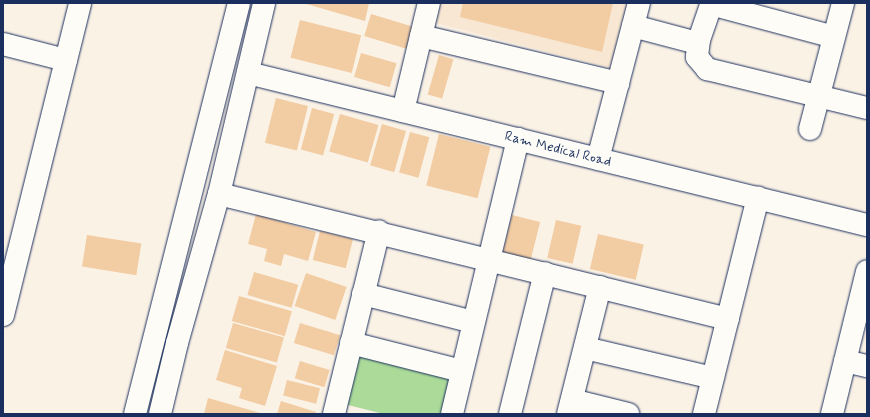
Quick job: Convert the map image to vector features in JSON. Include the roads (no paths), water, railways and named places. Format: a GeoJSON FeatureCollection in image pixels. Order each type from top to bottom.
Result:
{"type":"FeatureCollection","features":[{"type":"Feature","properties":{"kind":"street"},"geometry":{"type":"LineString","coordinates":[[3,315],[80,3]]}},
{"type":"Feature","properties":{"kind":"street"},"geometry":{"type":"LineString","coordinates":[[135,414],[238,3]]}},
{"type":"Feature","properties":{"kind":"street"},"geometry":{"type":"LineString","coordinates":[[160,414],[177,342],[219,194],[264,3]]}},
{"type":"Feature","properties":{"kind":"street"},"geometry":{"type":"LineString","coordinates":[[403,111],[429,3]]}},
{"type":"Feature","properties":{"kind":"street"},"geometry":{"type":"LineString","coordinates":[[598,159],[639,3]]}},
{"type":"Feature","properties":{"kind":"street"},"geometry":{"type":"LineString","coordinates":[[834,37],[712,3],[699,40],[697,57],[706,69],[867,108]]}},
{"type":"Feature","properties":{"kind":"street"},"geometry":{"type":"LineString","coordinates":[[810,129],[844,3]]}},
{"type":"Feature","properties":{"kind":"street"},"geometry":{"type":"LineString","coordinates":[[633,26],[693,42],[699,40]]}},
{"type":"Feature","properties":{"kind":"street"},"geometry":{"type":"LineString","coordinates":[[421,36],[618,83]]}},
{"type":"Feature","properties":{"kind":"street"},"geometry":{"type":"LineString","coordinates":[[3,44],[66,60]]}},
{"type":"Feature","properties":{"kind":"street","name":"Ram Medical Road"},"geometry":{"type":"LineString","coordinates":[[248,73],[867,226]]}},
{"type":"Feature","properties":{"kind":"street"},"geometry":{"type":"LineString","coordinates":[[452,414],[518,139]]}},
{"type":"Feature","properties":{"kind":"street"},"geometry":{"type":"LineString","coordinates":[[219,194],[379,231],[728,319]]}},
{"type":"Feature","properties":{"kind":"street"},"geometry":{"type":"LineString","coordinates":[[704,414],[758,198]]}},
{"type":"Feature","properties":{"kind":"street"},"geometry":{"type":"LineString","coordinates":[[339,413],[351,343],[379,231]]}},
{"type":"Feature","properties":{"kind":"street"},"geometry":{"type":"LineString","coordinates":[[510,414],[544,273]]}},
{"type":"Feature","properties":{"kind":"street"},"geometry":{"type":"LineString","coordinates":[[832,414],[866,284]]}},
{"type":"Feature","properties":{"kind":"street"},"geometry":{"type":"LineString","coordinates":[[600,286],[570,407],[628,414]]}},
{"type":"Feature","properties":{"kind":"street"},"geometry":{"type":"LineString","coordinates":[[363,294],[474,322]]}},
{"type":"Feature","properties":{"kind":"street"},"geometry":{"type":"LineString","coordinates":[[351,343],[462,370]]}},
{"type":"Feature","properties":{"kind":"street"},"geometry":{"type":"LineString","coordinates":[[584,348],[713,378]]}},
{"type":"Feature","properties":{"kind":"street"},"geometry":{"type":"LineString","coordinates":[[845,361],[867,366]]}}]}
